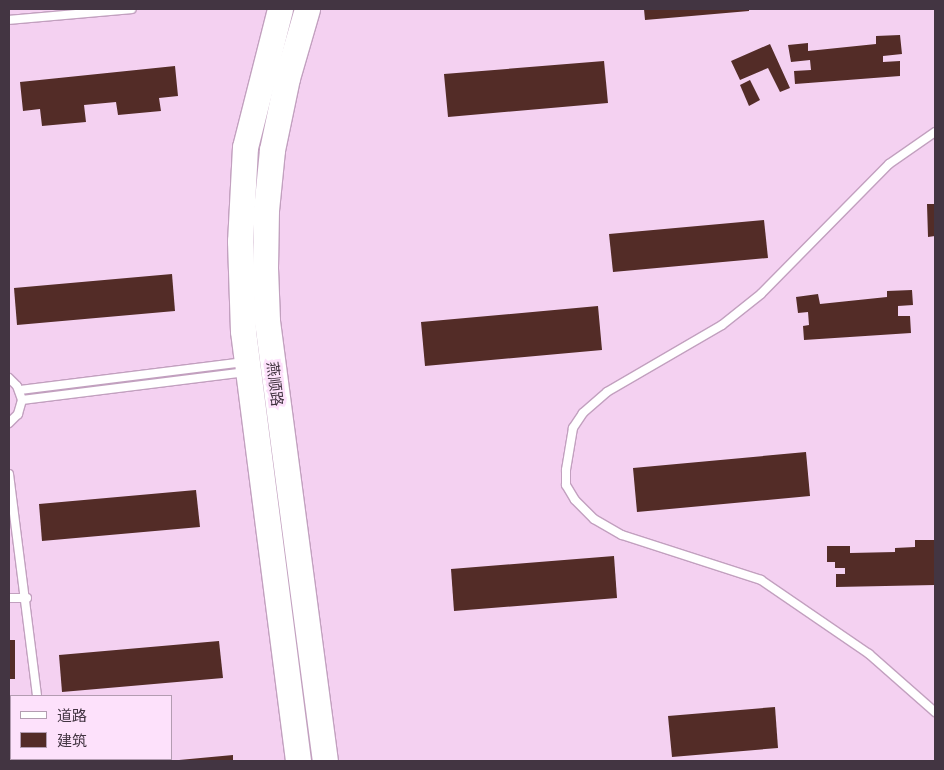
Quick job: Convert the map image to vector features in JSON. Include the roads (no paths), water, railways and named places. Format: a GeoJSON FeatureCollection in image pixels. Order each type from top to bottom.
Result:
{"type":"FeatureCollection","features":[{"type":"Feature","properties":{"kind":"main road","name":"燕顺路"},"geometry":{"type":"LineString","coordinates":[[280,9],[261,72],[244,166],[240,241],[247,367],[298,761]]}},
{"type":"Feature","properties":{"kind":"main road","name":"燕顺路"},"geometry":{"type":"LineString","coordinates":[[307,9],[287,78],[272,150],[266,210],[265,268],[267,321],[325,761]]}},
{"type":"Feature","properties":{"kind":"lane"},"geometry":{"type":"LineString","coordinates":[[9,20],[42,13],[132,9]]}},
{"type":"Feature","properties":{"kind":"lane"},"geometry":{"type":"LineString","coordinates":[[935,132],[889,164],[761,294],[722,325],[607,392],[583,413],[573,428],[566,470],[566,484],[575,500],[594,518],[622,535],[761,580],[869,654],[935,712]]}},
{"type":"Feature","properties":{"kind":"lane"},"geometry":{"type":"LineString","coordinates":[[20,390],[247,367]]}},
{"type":"Feature","properties":{"kind":"lane"},"geometry":{"type":"LineString","coordinates":[[22,400],[247,367]]}},
{"type":"Feature","properties":{"kind":"lane"},"geometry":{"type":"LineString","coordinates":[[9,378],[20,390],[22,400],[18,414],[9,423]]}},
{"type":"Feature","properties":{"kind":"lane"},"geometry":{"type":"LineString","coordinates":[[9,474],[37,695]]}},
{"type":"Feature","properties":{"kind":"lane"},"geometry":{"type":"LineString","coordinates":[[9,598],[26,598]]}}]}
